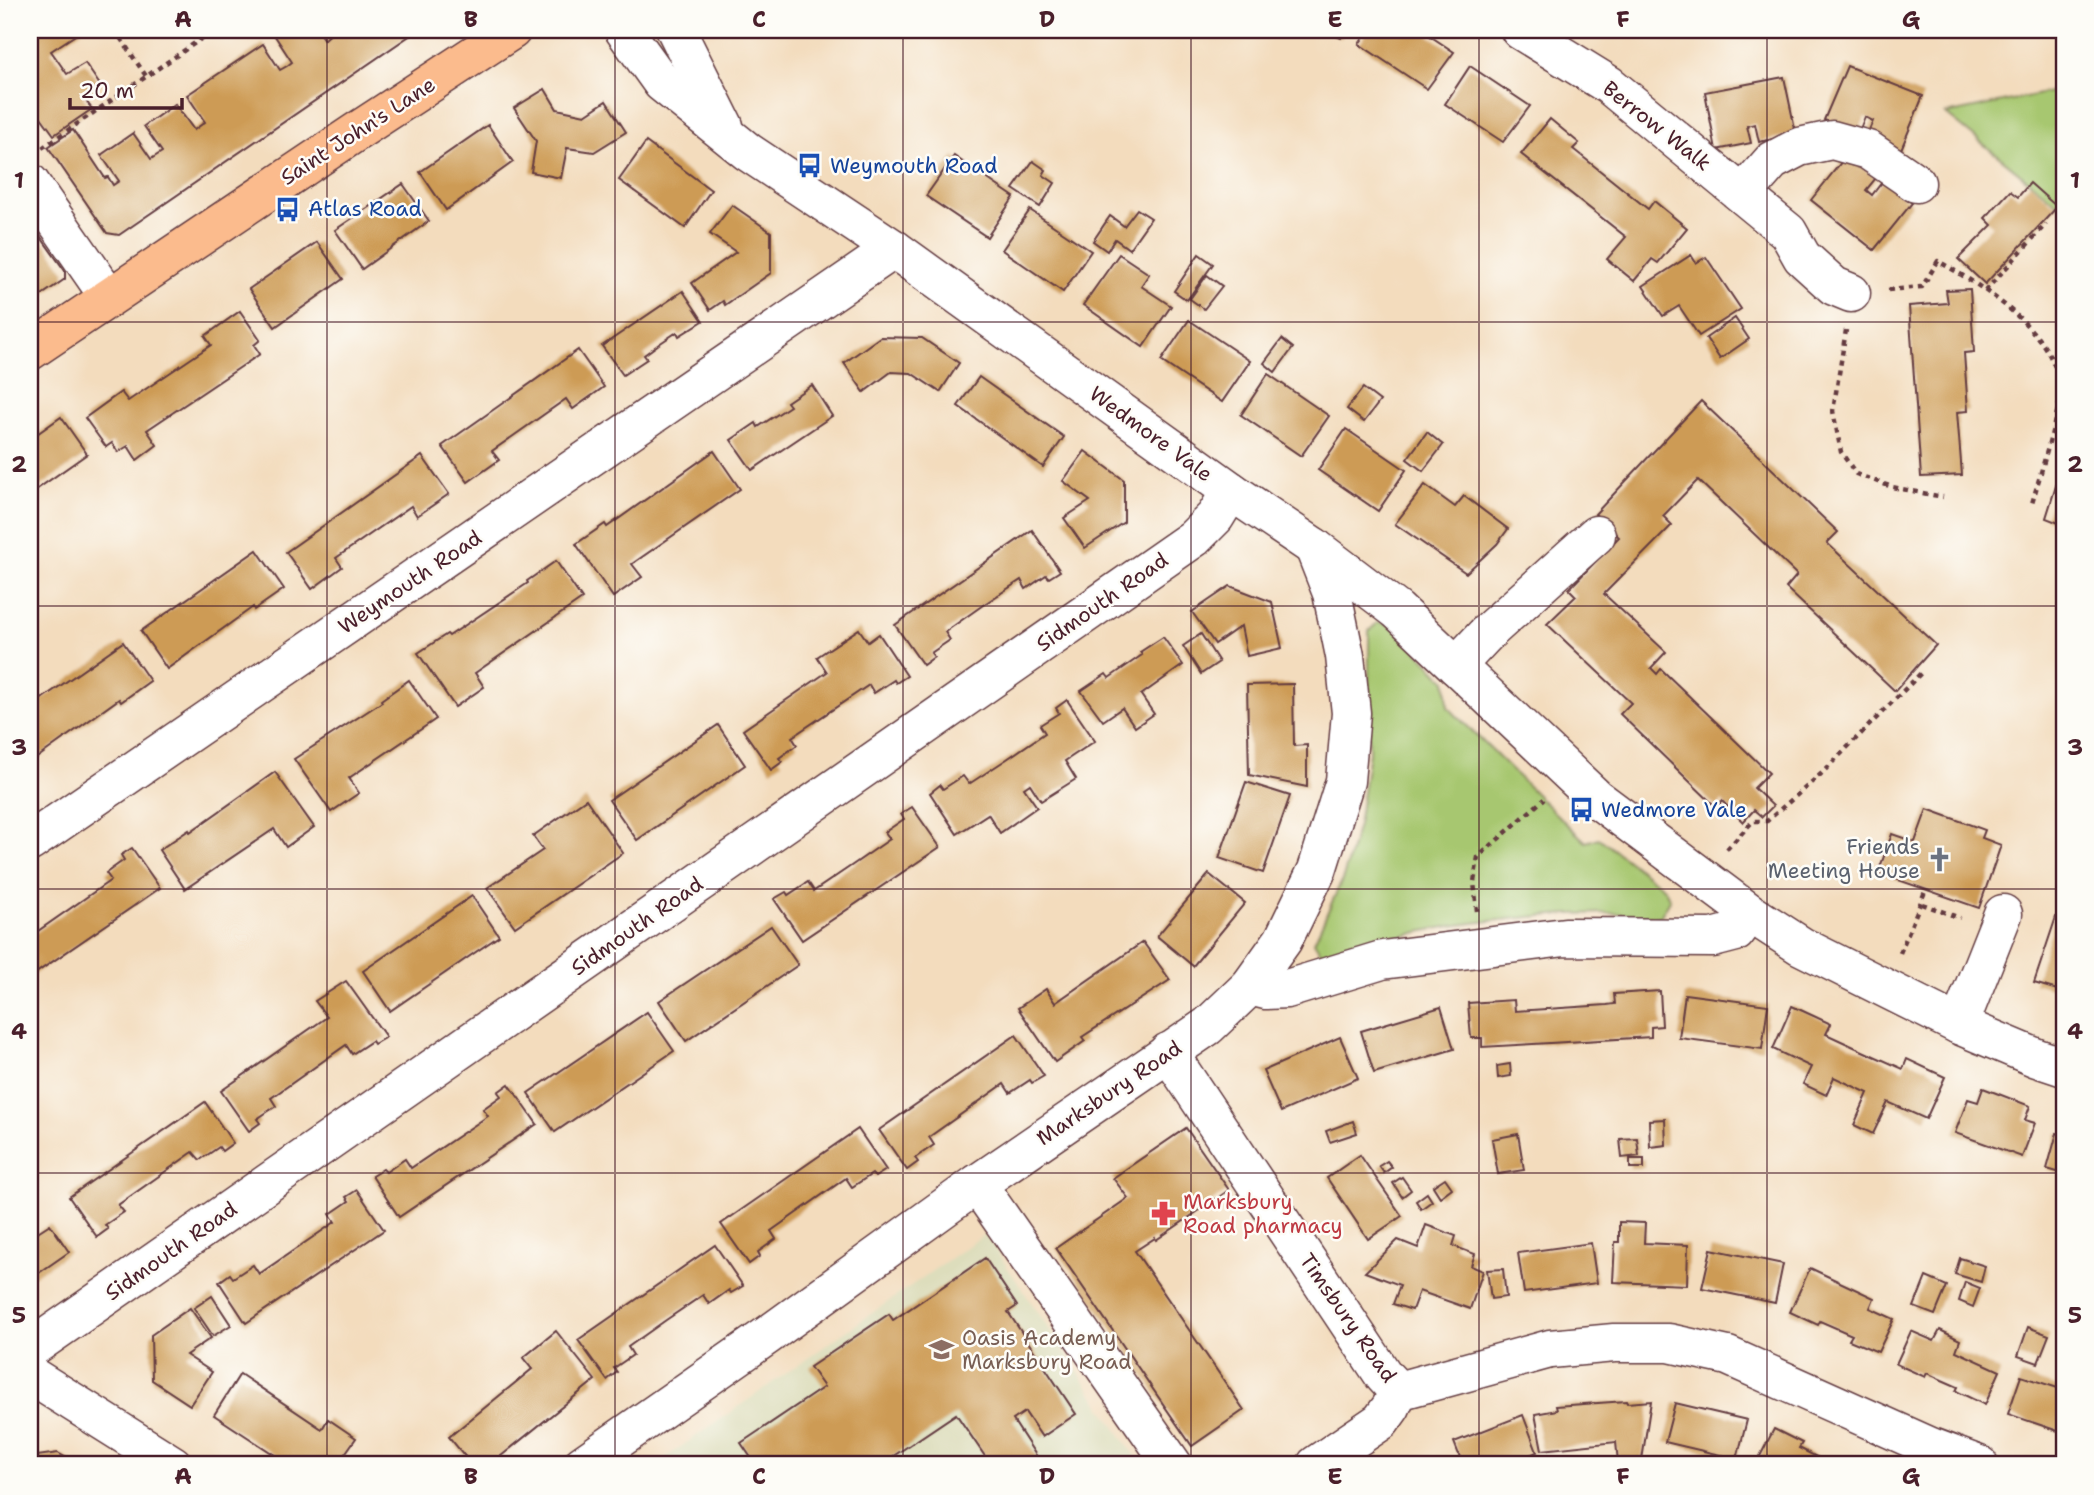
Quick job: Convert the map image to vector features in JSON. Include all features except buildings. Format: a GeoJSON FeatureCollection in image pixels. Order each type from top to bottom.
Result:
{"type":"FeatureCollection","features":[{"type":"Feature","properties":{"kind":"main road","name":"Saint John's Lane"},"geometry":{"type":"LineString","coordinates":[[30,351],[512,30]]}},
{"type":"Feature","properties":{"kind":"street","name":"Wedmore Vale"},"geometry":{"type":"LineString","coordinates":[[624,30],[662,83],[729,137],[894,249],[1231,491],[1314,547],[1397,610],[1597,798],[1750,913],[1801,946],[1959,1025],[2064,1067]]}},
{"type":"Feature","properties":{"kind":"street","name":"Wedmore Vale"},"geometry":{"type":"LineString","coordinates":[[676,30],[729,137]]}},
{"type":"Feature","properties":{"kind":"street","name":"Berrow Walk"},"geometry":{"type":"LineString","coordinates":[[1520,30],[1609,85],[1788,232],[1802,257],[1834,286],[1851,293]]}},
{"type":"Feature","properties":{"kind":"street"},"geometry":{"type":"LineString","coordinates":[[1744,194],[1772,161],[1799,147],[1832,140],[1868,150],[1916,183]]}},
{"type":"Feature","properties":{"kind":"street"},"geometry":{"type":"LineString","coordinates":[[35,166],[110,297]]}},
{"type":"Feature","properties":{"kind":"street","name":"Weymouth Road"},"geometry":{"type":"LineString","coordinates":[[30,842],[894,249]]}},
{"type":"Feature","properties":{"kind":"street","name":"Sidmouth Road"},"geometry":{"type":"LineString","coordinates":[[30,1349],[1194,538],[1215,517],[1231,491]]}},
{"type":"Feature","properties":{"kind":"street"},"geometry":{"type":"LineString","coordinates":[[1456,666],[1488,632],[1596,535]]}},
{"type":"Feature","properties":{"kind":"street","name":"Marksbury Road"},"geometry":{"type":"LineString","coordinates":[[582,1465],[977,1184],[1208,1026],[1250,986],[1283,940],[1317,870],[1345,781],[1351,713],[1345,656],[1332,593],[1314,547]]}},
{"type":"Feature","properties":{"kind":"street"},"geometry":{"type":"LineString","coordinates":[[1250,986],[1266,990],[1287,989],[1382,960],[1565,937],[1713,938],[1736,932],[1750,913]]}},
{"type":"Feature","properties":{"kind":"street"},"geometry":{"type":"LineString","coordinates":[[1959,1025],[2003,914]]}},
{"type":"Feature","properties":{"kind":"street","name":"Timsbury Road"},"geometry":{"type":"LineString","coordinates":[[1168,1052],[1391,1383],[1550,1349],[1614,1343],[1669,1343],[1728,1356],[1931,1447],[1979,1465]]}},
{"type":"Feature","properties":{"kind":"street"},"geometry":{"type":"LineString","coordinates":[[977,1184],[1174,1465]]}},
{"type":"Feature","properties":{"kind":"street"},"geometry":{"type":"LineString","coordinates":[[30,1375],[173,1465]]}},
{"type":"Feature","properties":{"kind":"street"},"geometry":{"type":"LineString","coordinates":[[1316,1465],[1381,1421],[1391,1407],[1391,1383]]}},
{"type":"Feature","properties":{"kind":"path"},"geometry":{"type":"LineString","coordinates":[[115,30],[146,76]]}},
{"type":"Feature","properties":{"kind":"path"},"geometry":{"type":"LineString","coordinates":[[35,166],[146,76],[214,30]]}},
{"type":"Feature","properties":{"kind":"path"},"geometry":{"type":"LineString","coordinates":[[1985,291],[2046,224]]}},
{"type":"Feature","properties":{"kind":"path"},"geometry":{"type":"LineString","coordinates":[[1943,497],[1892,487],[1856,474],[1841,452],[1833,411],[1851,293],[1922,288],[1938,261],[1964,275],[2014,313],[2044,344],[2056,369],[2060,398],[2031,507]]}},
{"type":"Feature","properties":{"kind":"path"},"geometry":{"type":"LineString","coordinates":[[1722,855],[1753,821],[1767,821],[1821,774],[1923,671]]}},
{"type":"Feature","properties":{"kind":"path"},"geometry":{"type":"LineString","coordinates":[[1480,947],[1474,881],[1478,857],[1545,798],[1566,769]]}},
{"type":"Feature","properties":{"kind":"path"},"geometry":{"type":"LineString","coordinates":[[1883,987],[1902,951],[1926,889]]}},
{"type":"Feature","properties":{"kind":"shaded area","name":"Oasis Academy Marksbury Road"},"geometry":{"type":"Polygon","coordinates":[[[985,1234],[1141,1465],[655,1465],[985,1234]]]}},
{"type":"Feature","properties":{"kind":"green space"},"geometry":{"type":"Polygon","coordinates":[[[2064,89],[2064,209],[1946,114],[2064,89]]]}},
{"type":"Feature","properties":{"kind":"green space"},"geometry":{"type":"Polygon","coordinates":[[[1378,622],[1393,626],[1446,681],[1448,707],[1586,842],[1599,838],[1665,889],[1670,900],[1660,917],[1618,913],[1575,914],[1470,923],[1421,932],[1324,958],[1314,942],[1343,878],[1358,825],[1369,753],[1369,631],[1378,622]]]}},
{"type":"Feature","properties":{"kind":"place","name":"Weymouth Road"},"geometry":{"type":"Point","coordinates":[810,166]}},
{"type":"Feature","properties":{"kind":"place","name":"Atlas Road"},"geometry":{"type":"Point","coordinates":[288,209]}},
{"type":"Feature","properties":{"kind":"place","name":"Wedmore Vale"},"geometry":{"type":"Point","coordinates":[1581,810]}},
{"type":"Feature","properties":{"kind":"place","name":"Friends Meeting House"},"geometry":{"type":"Point","coordinates":[1940,859]}},
{"type":"Feature","properties":{"kind":"place","name":"Marksbury Road pharmacy"},"geometry":{"type":"Point","coordinates":[1163,1214]}},
{"type":"Feature","properties":{"kind":"place","name":"Oasis Academy Marksbury Road"},"geometry":{"type":"Point","coordinates":[942,1350]}}]}
